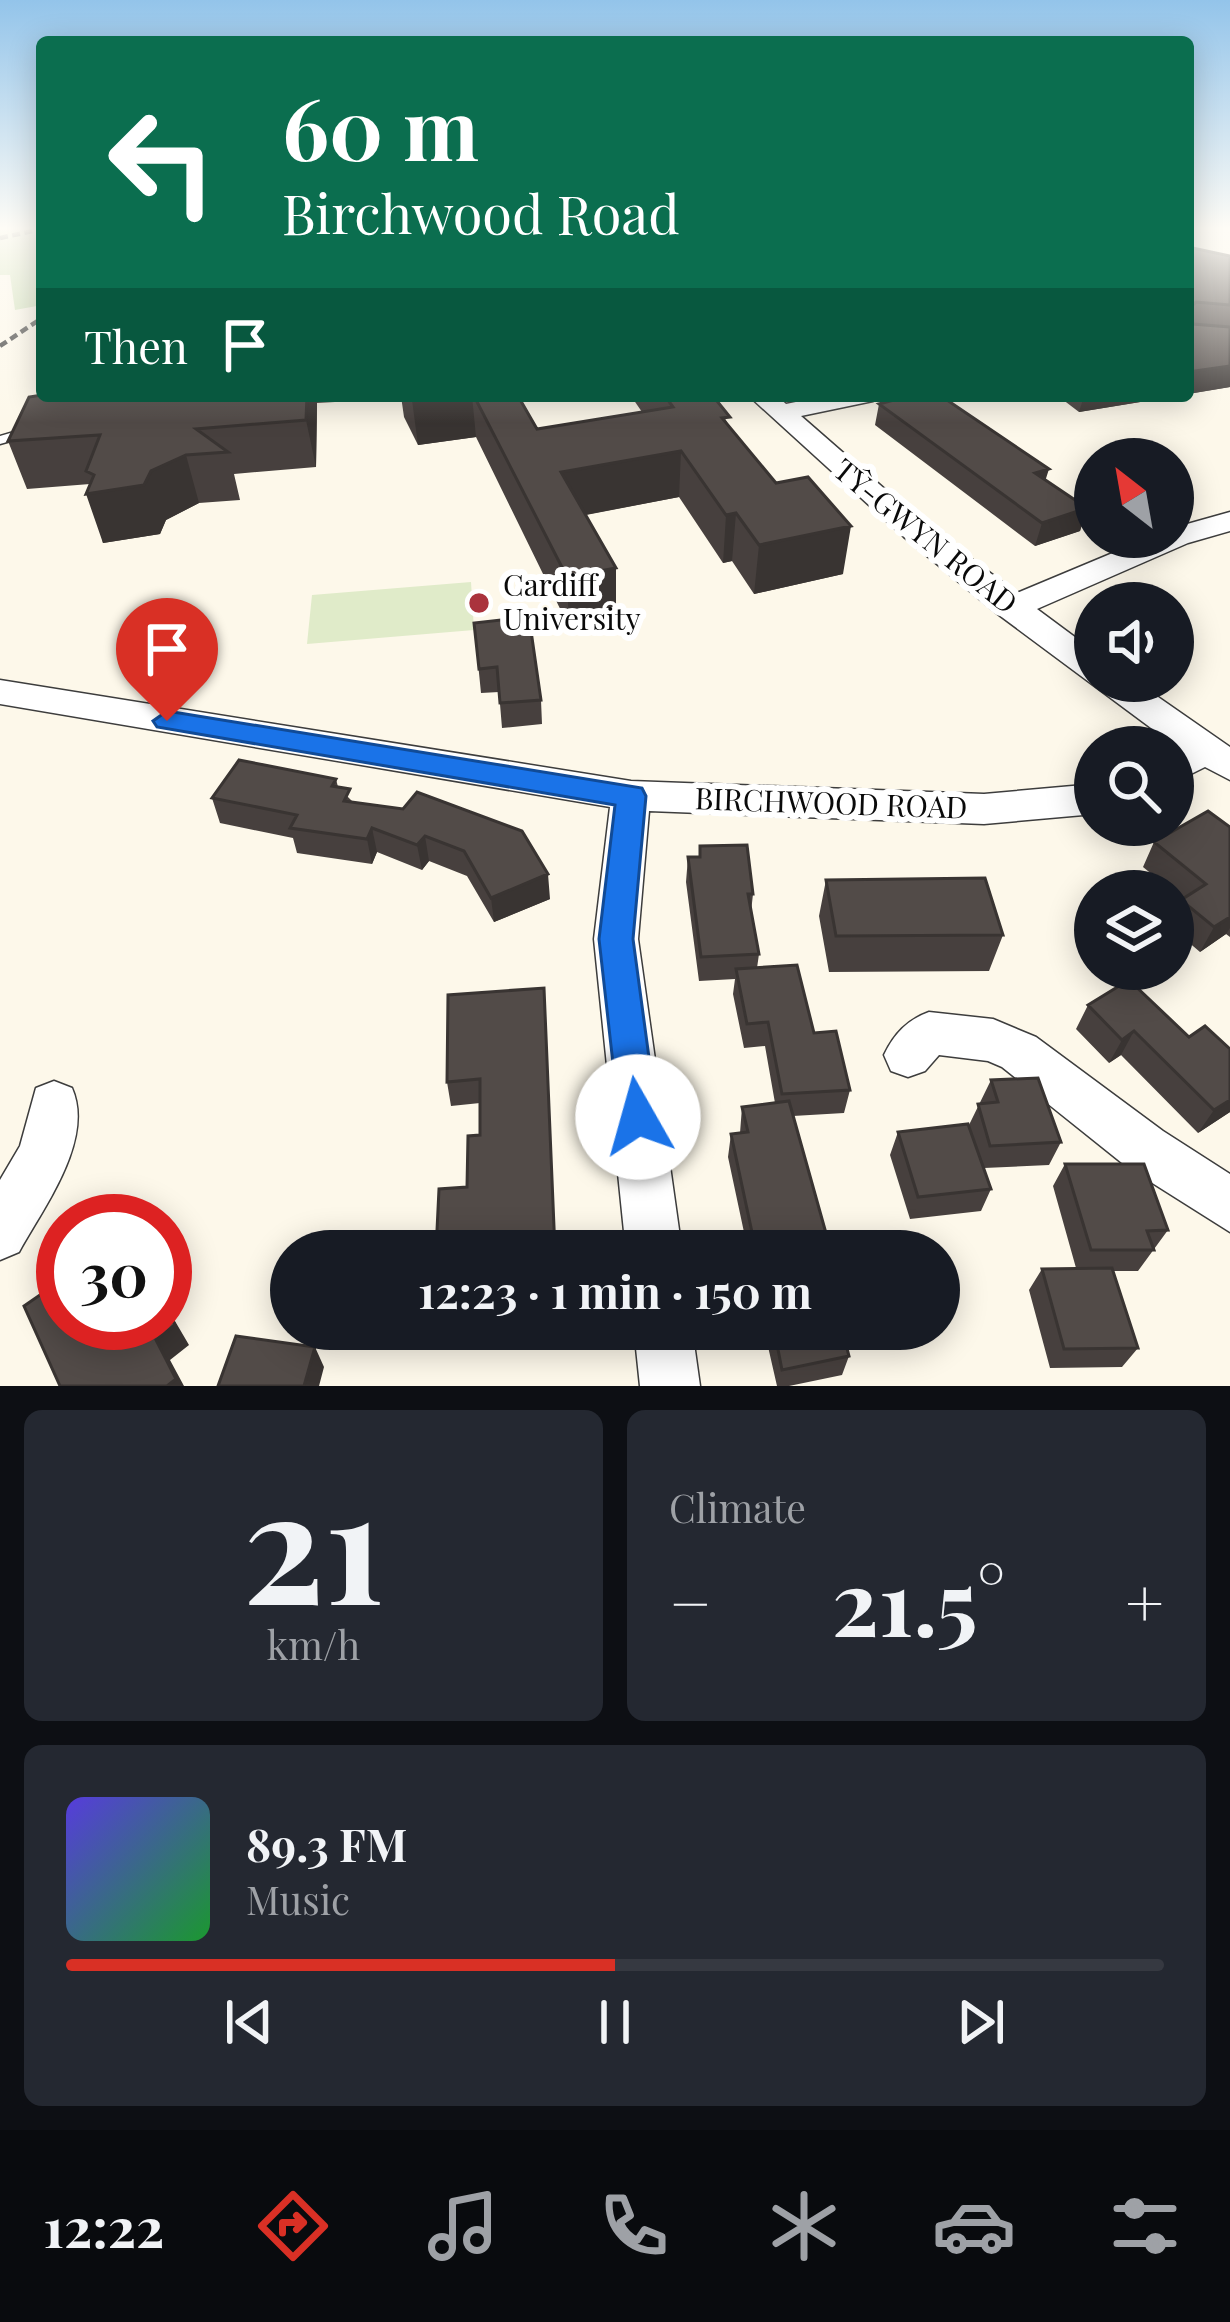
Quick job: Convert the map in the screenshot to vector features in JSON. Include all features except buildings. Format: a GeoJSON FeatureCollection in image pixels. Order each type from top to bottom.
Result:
{"type":"FeatureCollection","features":[{"type":"Feature","properties":{"kind":"street","name":"TŶ-GWYN ROAD"},"geometry":{"type":"LineString","coordinates":[[770,404],[1011,608],[1074,654]]}},
{"type":"Feature","properties":{"kind":"street"},"geometry":{"type":"LineString","coordinates":[[1011,608],[1177,537],[1230,521]]}},
{"type":"Feature","properties":{"kind":"street","name":"BIRCHWOOD ROAD"},"geometry":{"type":"LineString","coordinates":[[0,692],[631,796],[885,808],[984,808],[1074,801]]}},
{"type":"Feature","properties":{"kind":"street"},"geometry":{"type":"LineString","coordinates":[[1134,702],[1203,761]]}},
{"type":"Feature","properties":{"kind":"street"},"geometry":{"type":"LineString","coordinates":[[631,796],[616,939],[651,1230]]}},
{"type":"Feature","properties":{"kind":"street"},"geometry":{"type":"LineString","coordinates":[[908,1055],[929,1033],[993,1040],[1029,1059],[1145,1149],[1230,1204]]}},
{"type":"Feature","properties":{"kind":"street"},"geometry":{"type":"LineString","coordinates":[[0,1233],[44,1154],[54,1105]]}},
{"type":"Feature","properties":{"kind":"street"},"geometry":{"type":"LineString","coordinates":[[666,1350],[670,1386]]}},
{"type":"Feature","properties":{"kind":"lane"},"geometry":{"type":"LineString","coordinates":[[0,440],[41,428]]}},
{"type":"Feature","properties":{"kind":"path"},"geometry":{"type":"LineString","coordinates":[[0,346],[36,322]]}},
{"type":"Feature","properties":{"kind":"green space"},"geometry":{"type":"Polygon","coordinates":[[[13,294],[36,294],[36,306],[15,310],[13,294]]]}},
{"type":"Feature","properties":{"kind":"green space"},"geometry":{"type":"Polygon","coordinates":[[[471,582],[474,630],[307,644],[312,595],[471,582]]]}},
{"type":"Feature","properties":{"kind":"place","name":"Cardiff University"},"geometry":{"type":"Point","coordinates":[479,603]}},
{"type":"Feature","properties":{"kind":"route"},"geometry":{"type":"LineString","coordinates":[[167,721],[631,796],[616,939],[638,1117]]}}]}
